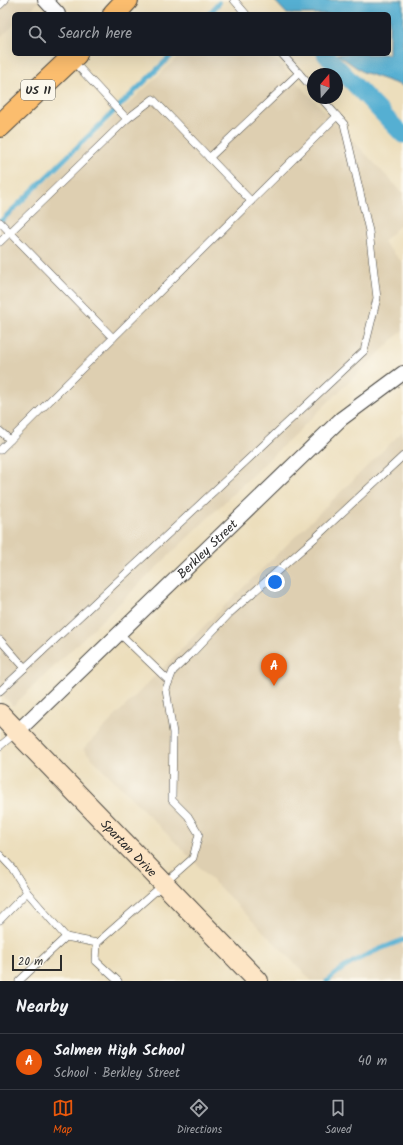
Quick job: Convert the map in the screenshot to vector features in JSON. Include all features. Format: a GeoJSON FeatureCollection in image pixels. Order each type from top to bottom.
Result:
{"type":"FeatureCollection","features":[{"type":"Feature","properties":{"kind":"main road"},"geometry":{"type":"LineString","coordinates":[[116,12],[127,0]]}},
{"type":"Feature","properties":{"kind":"main road","name":"US 11"},"geometry":{"type":"LineString","coordinates":[[4,119],[73,56]]}},
{"type":"Feature","properties":{"kind":"street"},"geometry":{"type":"LineString","coordinates":[[45,0],[56,12]]}},
{"type":"Feature","properties":{"kind":"street","name":"Berkley Street"},"geometry":{"type":"LineString","coordinates":[[17,732],[341,419],[403,373]]}},
{"type":"Feature","properties":{"kind":"street","name":"Spartan Drive"},"geometry":{"type":"LineString","coordinates":[[0,714],[258,981]]}},
{"type":"Feature","properties":{"kind":"lane"},"geometry":{"type":"LineString","coordinates":[[0,5],[5,0]]}},
{"type":"Feature","properties":{"kind":"lane"},"geometry":{"type":"LineString","coordinates":[[234,0],[244,12]]}},
{"type":"Feature","properties":{"kind":"lane"},"geometry":{"type":"LineString","coordinates":[[73,56],[127,119]]}},
{"type":"Feature","properties":{"kind":"lane"},"geometry":{"type":"LineString","coordinates":[[284,56],[307,82]]}},
{"type":"Feature","properties":{"kind":"lane"},"geometry":{"type":"LineString","coordinates":[[209,158],[299,73]]}},
{"type":"Feature","properties":{"kind":"lane"},"geometry":{"type":"LineString","coordinates":[[0,242],[127,119],[153,99],[251,201]]}},
{"type":"Feature","properties":{"kind":"lane"},"geometry":{"type":"LineString","coordinates":[[0,691],[364,351],[377,298],[370,238],[344,124],[326,104]]}},
{"type":"Feature","properties":{"kind":"lane"},"geometry":{"type":"LineString","coordinates":[[0,450],[337,116]]}},
{"type":"Feature","properties":{"kind":"lane"},"geometry":{"type":"LineString","coordinates":[[0,222],[113,338]]}},
{"type":"Feature","properties":{"kind":"lane"},"geometry":{"type":"LineString","coordinates":[[0,431],[10,440]]}},
{"type":"Feature","properties":{"kind":"lane"},"geometry":{"type":"LineString","coordinates":[[118,981],[96,961],[97,943],[193,858],[199,834],[188,816],[172,800],[173,733],[166,690],[173,671],[194,652],[230,614],[315,538],[403,456]]}},
{"type":"Feature","properties":{"kind":"lane"},"geometry":{"type":"LineString","coordinates":[[119,633],[169,681]]}},
{"type":"Feature","properties":{"kind":"lane"},"geometry":{"type":"LineString","coordinates":[[0,640],[25,668]]}},
{"type":"Feature","properties":{"kind":"lane"},"geometry":{"type":"LineString","coordinates":[[0,746],[17,732]]}},
{"type":"Feature","properties":{"kind":"lane"},"geometry":{"type":"LineString","coordinates":[[0,856],[12,868],[27,892],[66,937],[97,943]]}},
{"type":"Feature","properties":{"kind":"lane"},"geometry":{"type":"LineString","coordinates":[[0,920],[27,892]]}},
{"type":"Feature","properties":{"kind":"lane"},"geometry":{"type":"LineString","coordinates":[[19,981],[66,937]]}},
{"type":"Feature","properties":{"kind":"shaded area"},"geometry":{"type":"Polygon","coordinates":[[[0,0],[41,0],[28,12],[12,12],[12,27],[0,38],[0,0]]]}},
{"type":"Feature","properties":{"kind":"shaded area"},"geometry":{"type":"Polygon","coordinates":[[[179,56],[272,56],[307,93],[307,104],[318,104],[403,193],[403,222],[383,242],[403,263],[403,330],[13,706],[0,693],[0,225],[179,56]]]}},
{"type":"Feature","properties":{"kind":"shaded area"},"geometry":{"type":"Polygon","coordinates":[[[403,431],[403,981],[312,981],[83,749],[208,622],[403,431]]]}},
{"type":"Feature","properties":{"kind":"water"},"geometry":{"type":"Polygon","coordinates":[[[274,0],[403,0],[403,86],[363,72],[340,56],[391,56],[391,12],[285,12],[274,0]]]}},
{"type":"Feature","properties":{"kind":"waterway"},"geometry":{"type":"LineString","coordinates":[[211,12],[219,3]]}},
{"type":"Feature","properties":{"kind":"waterway"},"geometry":{"type":"LineString","coordinates":[[0,222],[171,56]]}},
{"type":"Feature","properties":{"kind":"waterway"},"geometry":{"type":"LineString","coordinates":[[327,56],[403,135]]}},
{"type":"Feature","properties":{"kind":"waterway"},"geometry":{"type":"LineString","coordinates":[[327,981],[354,962],[373,952],[403,940]]}},
{"type":"Feature","properties":{"kind":"place","name":"Salmen High School"},"geometry":{"type":"Point","coordinates":[274,686]}}]}
